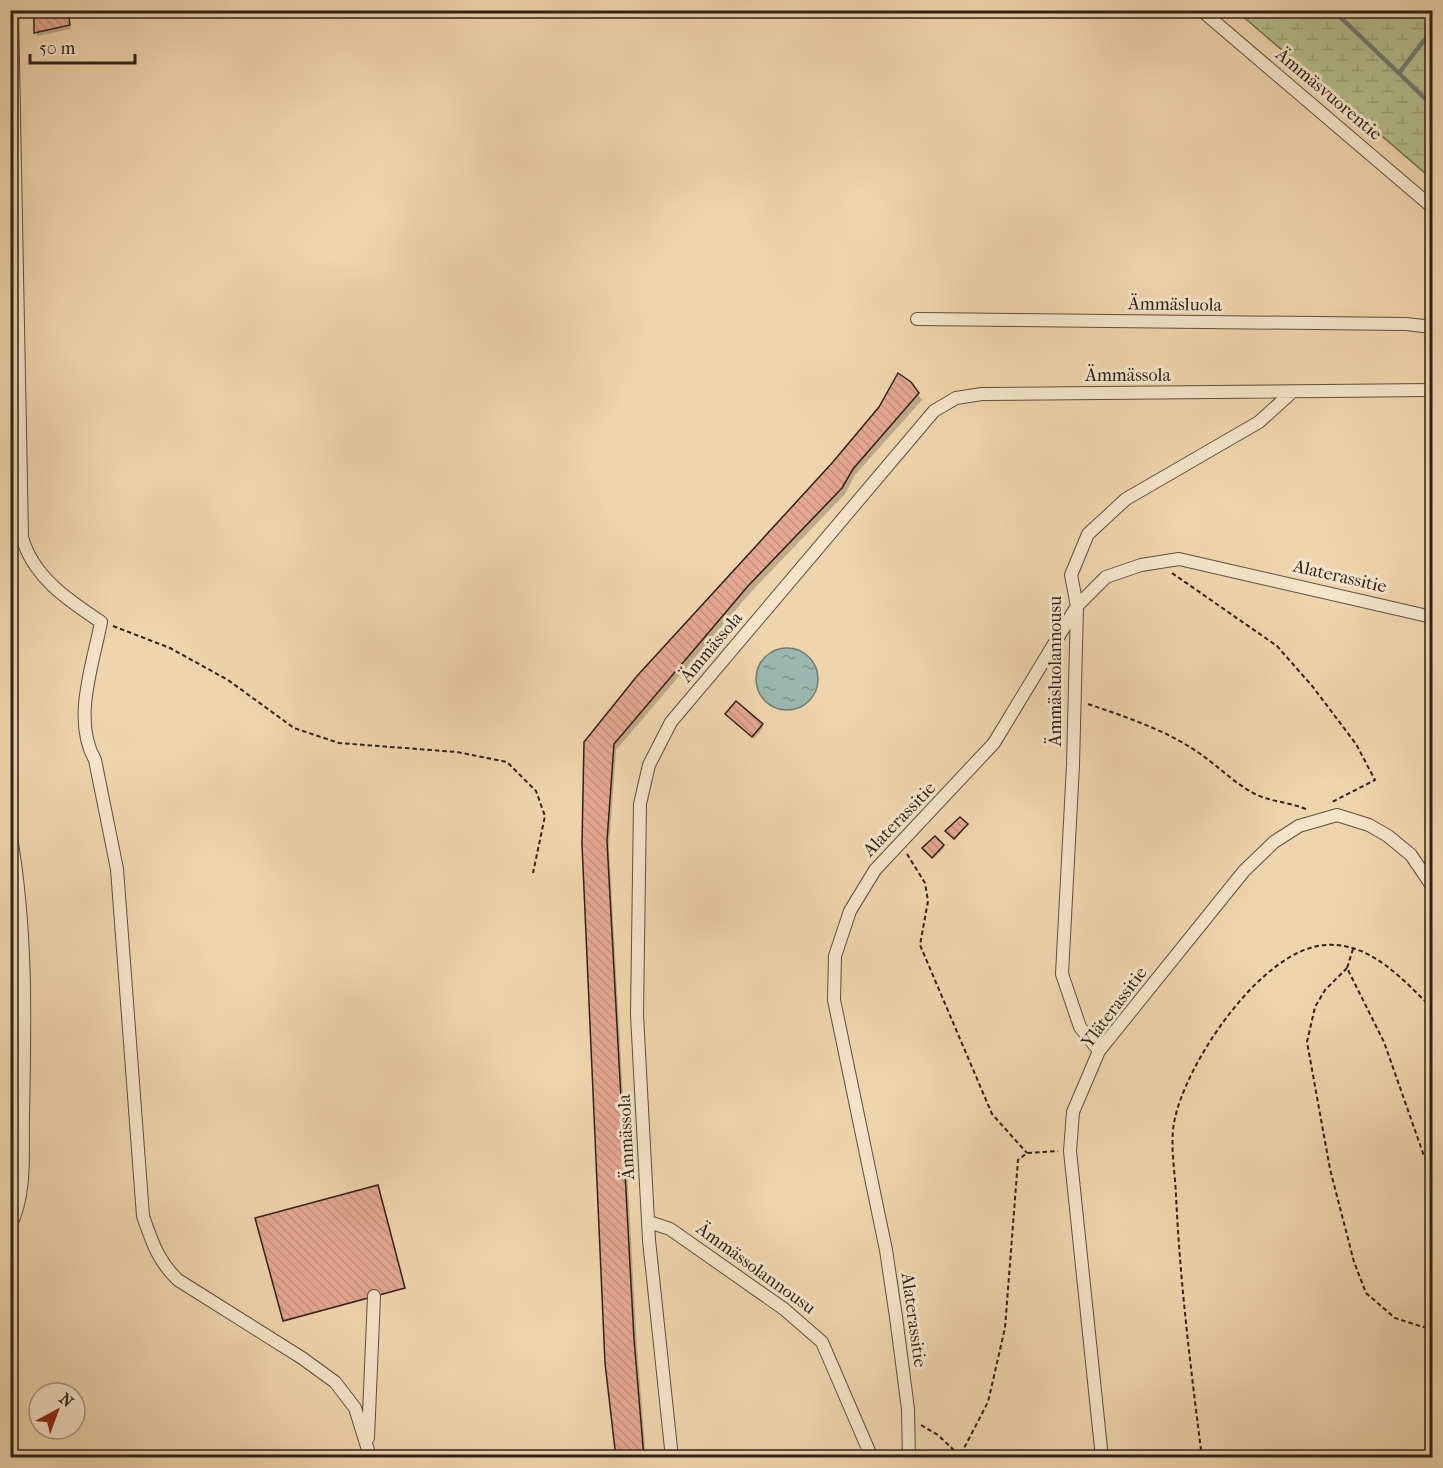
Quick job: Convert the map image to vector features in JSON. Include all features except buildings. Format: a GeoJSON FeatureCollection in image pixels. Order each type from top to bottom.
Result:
{"type":"FeatureCollection","features":[{"type":"Feature","properties":{"kind":"street"},"geometry":{"type":"LineString","coordinates":[[12,10],[22,537],[30,561],[39,572],[76,605],[101,622],[84,725],[87,746],[95,760],[117,869],[143,1216],[155,1252],[164,1267],[178,1280],[302,1358],[335,1382],[355,1408],[368,1454]]}},
{"type":"Feature","properties":{"kind":"street","name":"Ämmäsvuorentie"},"geometry":{"type":"LineString","coordinates":[[1201,10],[1432,207]]}},
{"type":"Feature","properties":{"kind":"street","name":"Ämmäsluola"},"geometry":{"type":"LineString","coordinates":[[917,319],[1406,324],[1432,327]]}},
{"type":"Feature","properties":{"kind":"street","name":"Ämmässola"},"geometry":{"type":"LineString","coordinates":[[672,1458],[649,1222],[637,1015],[640,804],[649,765],[671,722],[934,411],[956,398],[982,394],[1432,390]]}},
{"type":"Feature","properties":{"kind":"street","name":"Ämmäsluolannousu"},"geometry":{"type":"LineString","coordinates":[[1099,1051],[1080,1027],[1062,974],[1077,606],[1071,575],[1088,534],[1126,499],[1259,422],[1291,393]]}},
{"type":"Feature","properties":{"kind":"street","name":"Alaterassitie"},"geometry":{"type":"LineString","coordinates":[[909,1458],[908,1418],[886,1251],[834,1000],[835,956],[850,911],[875,870],[994,743],[1077,606],[1106,577],[1141,565],[1179,559],[1223,567],[1432,617]]}},
{"type":"Feature","properties":{"kind":"street","name":"Yläterassitie"},"geometry":{"type":"LineString","coordinates":[[1102,1458],[1070,1151],[1073,1112],[1099,1051],[1244,871],[1274,842],[1322,812],[1369,825],[1388,836],[1411,855],[1432,886]]}},
{"type":"Feature","properties":{"kind":"street"},"geometry":{"type":"LineString","coordinates":[[10,832],[24,935],[25,1023],[21,1175],[16,1216],[10,1226]]}},
{"type":"Feature","properties":{"kind":"street","name":"Ämmässolannousu"},"geometry":{"type":"LineString","coordinates":[[649,1222],[670,1229],[784,1309],[822,1342],[872,1458]]}},
{"type":"Feature","properties":{"kind":"street"},"geometry":{"type":"LineString","coordinates":[[368,1454],[374,1296]]}},
{"type":"Feature","properties":{"kind":"path"},"geometry":{"type":"LineString","coordinates":[[1074,699],[1166,734],[1198,752],[1253,793],[1265,798],[1322,812],[1375,780],[1356,744],[1313,687],[1277,646],[1158,562]]}},
{"type":"Feature","properties":{"kind":"path"},"geometry":{"type":"LineString","coordinates":[[101,622],[170,648],[228,680],[294,728],[339,743],[457,752],[507,762],[536,791],[545,816],[533,873]]}},
{"type":"Feature","properties":{"kind":"path"},"geometry":{"type":"LineString","coordinates":[[900,843],[925,883],[928,901],[920,945],[993,1114],[1027,1153]]}},
{"type":"Feature","properties":{"kind":"path"},"geometry":{"type":"LineString","coordinates":[[1202,1458],[1178,1246],[1173,1124],[1185,1083],[1231,1011],[1280,962],[1301,952],[1326,945],[1353,949],[1378,959],[1432,1008]]}},
{"type":"Feature","properties":{"kind":"path"},"geometry":{"type":"LineString","coordinates":[[1353,949],[1347,968],[1325,990],[1315,1007],[1307,1042],[1330,1169],[1354,1262],[1366,1293],[1395,1318],[1423,1327],[1432,1326]]}},
{"type":"Feature","properties":{"kind":"path"},"geometry":{"type":"LineString","coordinates":[[1347,968],[1384,1042],[1424,1156],[1432,1170]]}},
{"type":"Feature","properties":{"kind":"path"},"geometry":{"type":"LineString","coordinates":[[908,1418],[938,1435],[961,1456],[988,1402],[1005,1328],[1018,1160],[1027,1153],[1070,1151]]}},
{"type":"Feature","properties":{"kind":"green space"},"geometry":{"type":"Polygon","coordinates":[[[1236,11],[1432,11],[1432,179],[1247,20],[1236,11]]]}},
{"type":"Feature","properties":{"kind":"water"},"geometry":{"type":"Polygon","coordinates":[[[781,648],[793,648],[809,657],[816,667],[818,679],[816,691],[809,701],[793,710],[781,710],[770,705],[761,696],[756,685],[756,673],[761,662],[770,653],[781,648]]]}},
{"type":"Feature","properties":{"kind":"waterway"},"geometry":{"type":"LineString","coordinates":[[1333,10],[1432,105]]}},
{"type":"Feature","properties":{"kind":"waterway"},"geometry":{"type":"LineString","coordinates":[[1399,73],[1432,30]]}}]}
